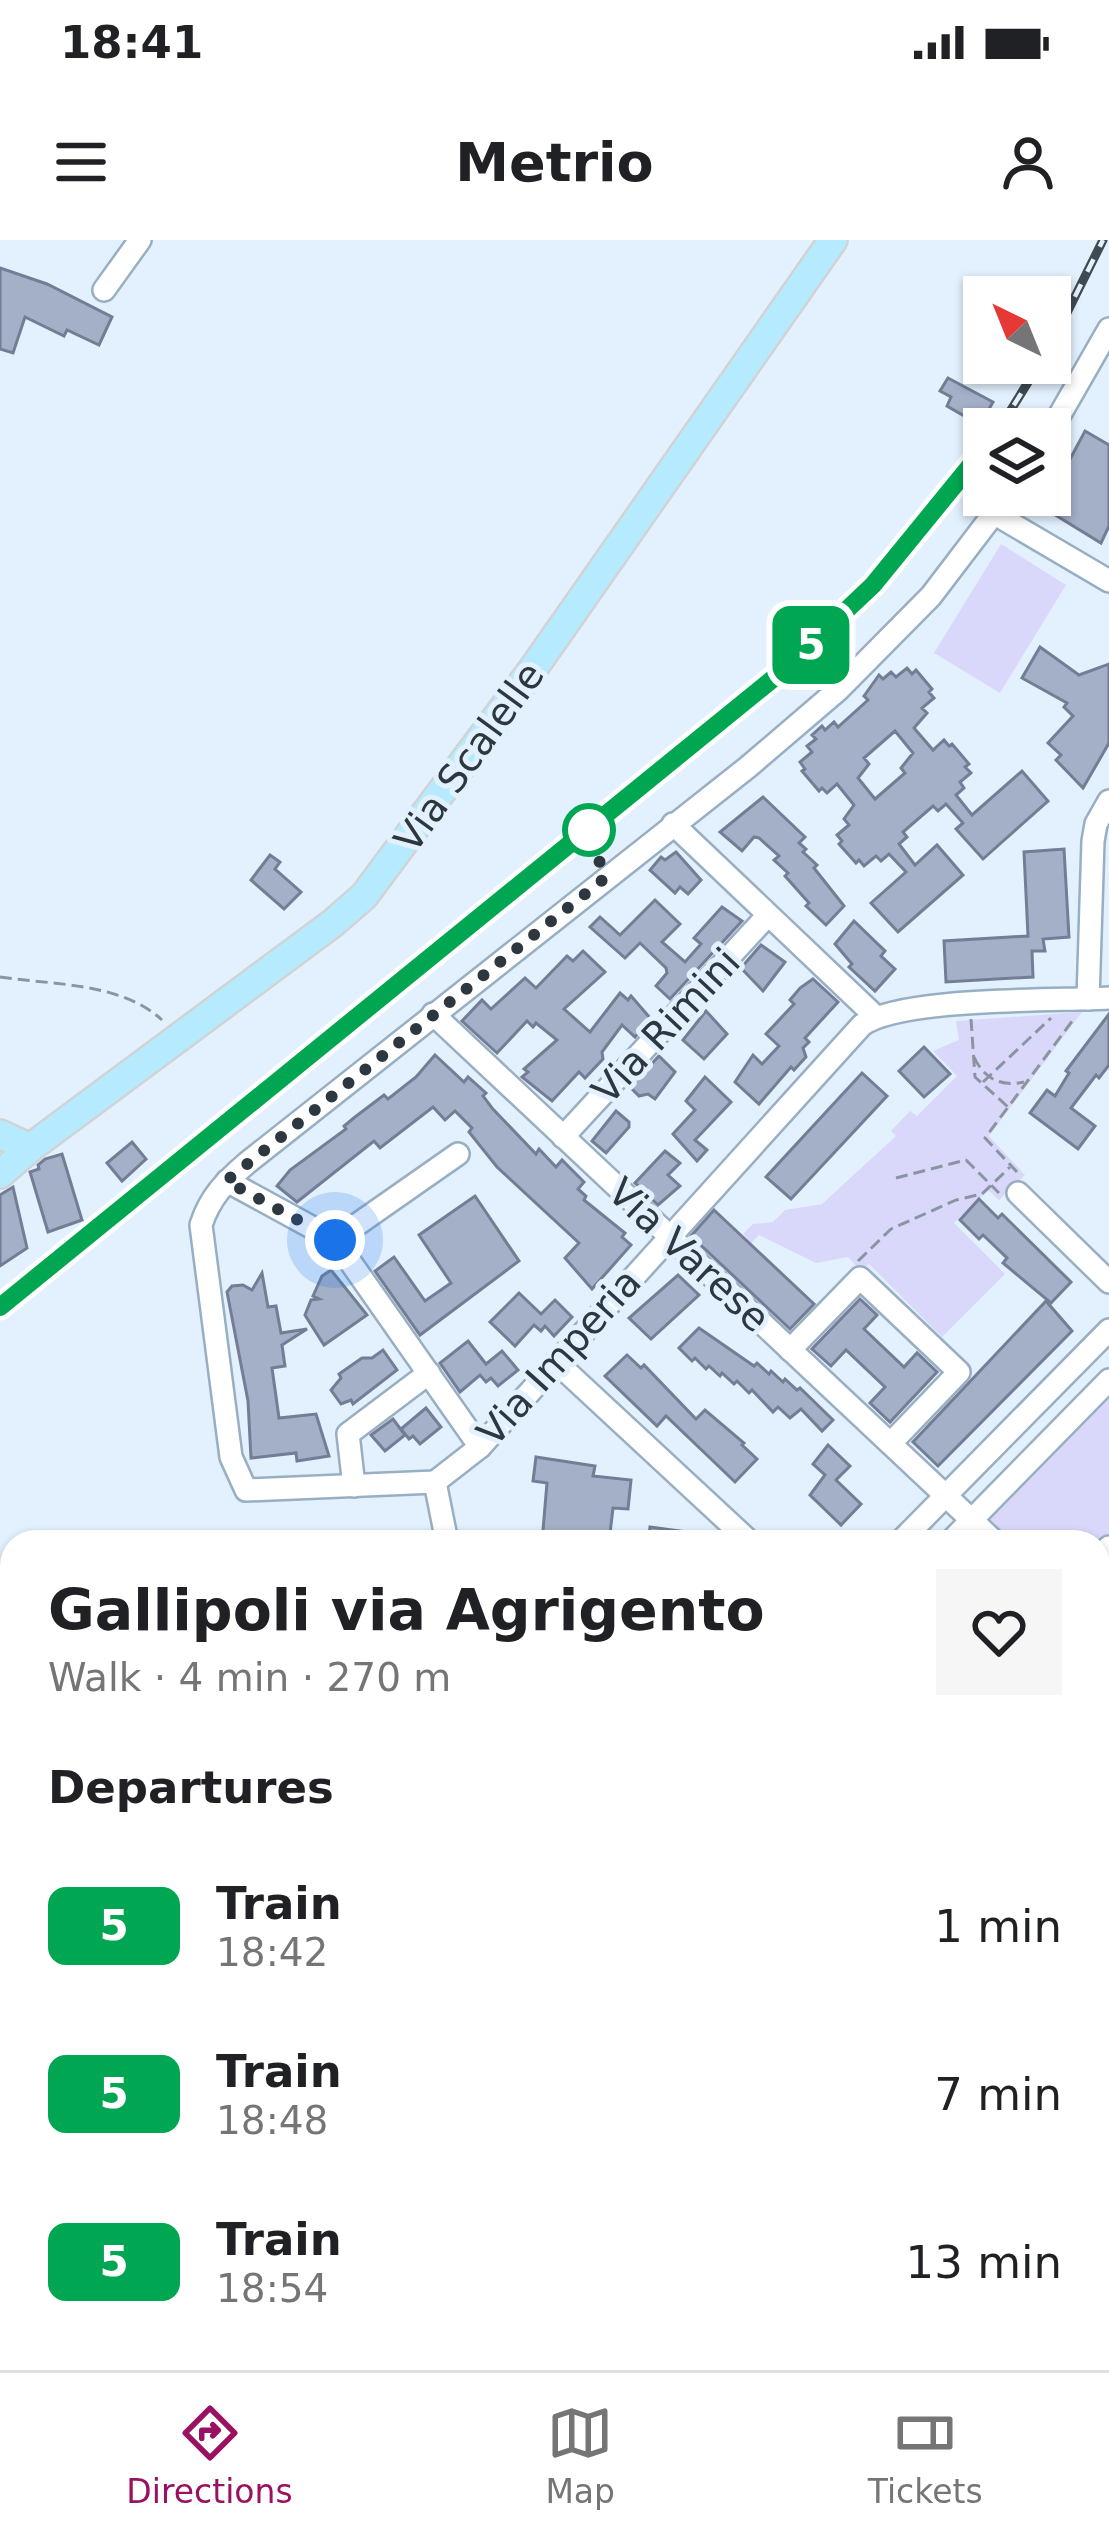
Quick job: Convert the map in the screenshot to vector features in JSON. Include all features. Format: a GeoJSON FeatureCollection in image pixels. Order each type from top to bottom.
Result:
{"type":"FeatureCollection","features":[{"type":"Feature","properties":{"kind":"main road","name":"Via Scalelle"},"geometry":{"type":"LineString","coordinates":[[0,1174],[333,923],[389,866],[536,666],[833,240]]}},
{"type":"Feature","properties":{"kind":"main road"},"geometry":{"type":"LineString","coordinates":[[0,1134],[30,1148]]}},
{"type":"Feature","properties":{"kind":"street"},"geometry":{"type":"LineString","coordinates":[[104,290],[140,240]]}},
{"type":"Feature","properties":{"kind":"street"},"geometry":{"type":"LineString","coordinates":[[1064,408],[1109,329]]}},
{"type":"Feature","properties":{"kind":"street"},"geometry":{"type":"LineString","coordinates":[[445,1530],[435,1483],[245,1490],[231,1457],[200,1225],[207,1205],[226,1181],[748,767],[868,662],[931,596],[993,516]]}},
{"type":"Feature","properties":{"kind":"street"},"geometry":{"type":"LineString","coordinates":[[998,516],[1109,581]]}},
{"type":"Feature","properties":{"kind":"street"},"geometry":{"type":"LineString","coordinates":[[673,824],[875,1016],[971,1005],[1099,999],[1093,841],[1109,801]]}},
{"type":"Feature","properties":{"kind":"street","name":"Via Rimini"},"geometry":{"type":"LineString","coordinates":[[563,1137],[768,915]]}},
{"type":"Feature","properties":{"kind":"street","name":"Via Varese"},"geometry":{"type":"LineString","coordinates":[[433,1014],[982,1530]]}},
{"type":"Feature","properties":{"kind":"street","name":"Via Imperia"},"geometry":{"type":"LineString","coordinates":[[435,1483],[480,1447],[851,1035],[875,1016]]}},
{"type":"Feature","properties":{"kind":"street"},"geometry":{"type":"LineString","coordinates":[[335,1240],[458,1154]]}},
{"type":"Feature","properties":{"kind":"street"},"geometry":{"type":"LineString","coordinates":[[226,1181],[335,1240],[480,1447]]}},
{"type":"Feature","properties":{"kind":"street"},"geometry":{"type":"LineString","coordinates":[[1018,1193],[1109,1282]]}},
{"type":"Feature","properties":{"kind":"street"},"geometry":{"type":"LineString","coordinates":[[790,1350],[860,1278],[959,1372],[891,1443]]}},
{"type":"Feature","properties":{"kind":"street"},"geometry":{"type":"LineString","coordinates":[[912,1530],[1109,1330]]}},
{"type":"Feature","properties":{"kind":"street"},"geometry":{"type":"LineString","coordinates":[[556,1362],[737,1530]]}},
{"type":"Feature","properties":{"kind":"street"},"geometry":{"type":"LineString","coordinates":[[354,1486],[348,1434],[428,1373]]}},
{"type":"Feature","properties":{"kind":"street"},"geometry":{"type":"LineString","coordinates":[[962,1530],[1109,1380]]}},
{"type":"Feature","properties":{"kind":"path"},"geometry":{"type":"LineString","coordinates":[[0,977],[96,989],[156,1015],[176,1042]]}},
{"type":"Feature","properties":{"kind":"path"},"geometry":{"type":"LineString","coordinates":[[846,1273],[890,1228],[993,1187],[1011,1166],[985,1138],[1099,999]]}},
{"type":"Feature","properties":{"kind":"path"},"geometry":{"type":"LineString","coordinates":[[981,1084],[1056,1013],[1056,1001]]}},
{"type":"Feature","properties":{"kind":"path"},"geometry":{"type":"LineString","coordinates":[[971,1005],[972,1066],[981,1084],[1008,1107]]}},
{"type":"Feature","properties":{"kind":"path"},"geometry":{"type":"LineString","coordinates":[[974,1055],[988,1077],[1007,1084],[1027,1082]]}},
{"type":"Feature","properties":{"kind":"path"},"geometry":{"type":"LineString","coordinates":[[896,1178],[966,1160],[993,1187]]}},
{"type":"Feature","properties":{"kind":"shaded area"},"geometry":{"type":"Polygon","coordinates":[[[1001,544],[1066,585],[1000,693],[934,653],[1001,544]]]}},
{"type":"Feature","properties":{"kind":"shaded area"},"geometry":{"type":"Polygon","coordinates":[[[1082,1012],[989,1136],[1025,1175],[999,1200],[988,1190],[954,1223],[1005,1274],[942,1337],[869,1264],[861,1271],[848,1257],[816,1263],[759,1235],[751,1243],[743,1234],[753,1224],[773,1222],[785,1210],[822,1204],[896,1136],[891,1131],[910,1111],[917,1116],[957,1076],[933,1051],[959,1040],[956,1021],[1082,1012]]]}},
{"type":"Feature","properties":{"kind":"shaded area"},"geometry":{"type":"Polygon","coordinates":[[[1109,1396],[1109,1530],[1000,1530],[989,1519],[1109,1396]]]}},
{"type":"Feature","properties":{"kind":"building"},"geometry":{"type":"Polygon","coordinates":[[[0,268],[47,284],[112,317],[99,345],[67,330],[64,336],[25,317],[13,353],[0,349],[0,268]]]}},
{"type":"Feature","properties":{"kind":"building"},"geometry":{"type":"Polygon","coordinates":[[[948,378],[993,402],[990,408],[963,408],[963,415],[947,406],[951,397],[940,391],[948,378]]]}},
{"type":"Feature","properties":{"kind":"building"},"geometry":{"type":"Polygon","coordinates":[[[1085,431],[1109,445],[1109,526],[1101,543],[1057,516],[1071,516],[1071,457],[1085,431]]]}},
{"type":"Feature","properties":{"kind":"building"},"geometry":{"type":"Polygon","coordinates":[[[1040,647],[1079,675],[1109,664],[1109,743],[1083,788],[1056,760],[1061,755],[1048,743],[1073,716],[1064,707],[1067,703],[1022,678],[1040,647]]]}},
{"type":"Feature","properties":{"kind":"building"},"geometry":{"type":"Polygon","coordinates":[[[907,668],[912,674],[916,670],[932,689],[934,698],[922,708],[927,713],[914,728],[933,750],[944,740],[969,764],[965,767],[971,773],[960,782],[964,788],[956,795],[972,815],[1022,771],[1048,801],[983,859],[956,829],[963,823],[946,804],[938,811],[933,806],[903,832],[907,837],[899,844],[915,865],[937,845],[963,875],[898,932],[871,903],[906,872],[889,854],[881,861],[876,856],[864,866],[859,860],[856,863],[837,835],[849,825],[844,819],[854,805],[837,784],[827,793],[822,788],[819,791],[800,762],[812,752],[807,746],[816,739],[812,735],[834,722],[838,727],[868,700],[864,696],[879,675],[883,679],[891,672],[896,677],[907,668]],[[895,731],[864,758],[869,764],[858,778],[875,799],[905,773],[901,768],[913,753],[895,731]]]}},
{"type":"Feature","properties":{"kind":"building"},"geometry":{"type":"Polygon","coordinates":[[[763,797],[805,837],[799,843],[806,849],[803,852],[844,906],[826,925],[806,906],[809,903],[774,860],[779,856],[759,838],[754,837],[742,851],[720,832],[763,797]]]}},
{"type":"Feature","properties":{"kind":"building"},"geometry":{"type":"Polygon","coordinates":[[[1064,849],[1069,937],[1043,939],[1045,951],[1032,951],[1033,977],[946,982],[944,941],[1028,936],[1024,852],[1064,849]]]}},
{"type":"Feature","properties":{"kind":"building"},"geometry":{"type":"Polygon","coordinates":[[[676,852],[701,880],[688,894],[680,887],[675,893],[650,870],[661,857],[665,860],[676,852]]]}},
{"type":"Feature","properties":{"kind":"building"},"geometry":{"type":"Polygon","coordinates":[[[270,855],[280,862],[275,869],[301,892],[284,909],[251,880],[270,855]]]}},
{"type":"Feature","properties":{"kind":"building"},"geometry":{"type":"Polygon","coordinates":[[[655,900],[680,924],[662,942],[685,962],[701,944],[694,938],[722,907],[742,921],[670,999],[656,986],[666,968],[640,943],[625,958],[590,927],[600,917],[620,935],[655,900]]]}},
{"type":"Feature","properties":{"kind":"building"},"geometry":{"type":"Polygon","coordinates":[[[854,921],[885,951],[881,956],[895,969],[875,991],[849,967],[852,964],[835,944],[854,921]]]}},
{"type":"Feature","properties":{"kind":"building"},"geometry":{"type":"Polygon","coordinates":[[[761,945],[785,962],[763,991],[741,968],[761,945]]]}},
{"type":"Feature","properties":{"kind":"building"},"geometry":{"type":"Polygon","coordinates":[[[583,951],[605,972],[564,1009],[590,1032],[620,993],[628,1000],[631,996],[651,1019],[635,1037],[622,1025],[602,1052],[603,1059],[585,1078],[579,1072],[552,1101],[522,1077],[528,1072],[524,1069],[557,1040],[527,1021],[497,1053],[462,1021],[482,1000],[491,1009],[525,978],[536,988],[567,956],[573,961],[583,951]]]}},
{"type":"Feature","properties":{"kind":"building"},"geometry":{"type":"Polygon","coordinates":[[[813,979],[838,1002],[805,1038],[809,1042],[803,1048],[806,1057],[759,1104],[735,1082],[753,1055],[762,1064],[779,1046],[766,1034],[794,1004],[790,1000],[800,988],[813,979]]]}},
{"type":"Feature","properties":{"kind":"building"},"geometry":{"type":"Polygon","coordinates":[[[706,1011],[727,1034],[704,1059],[683,1040],[706,1011]]]}},
{"type":"Feature","properties":{"kind":"building"},"geometry":{"type":"Polygon","coordinates":[[[1109,1014],[1109,1065],[1071,1108],[1095,1126],[1078,1149],[1030,1113],[1047,1090],[1055,1096],[1066,1071],[1109,1014]]]}},
{"type":"Feature","properties":{"kind":"building"},"geometry":{"type":"Polygon","coordinates":[[[924,1047],[950,1074],[924,1097],[899,1071],[924,1047]]]}},
{"type":"Feature","properties":{"kind":"building"},"geometry":{"type":"Polygon","coordinates":[[[435,1055],[464,1082],[468,1077],[486,1093],[483,1096],[492,1108],[536,1154],[539,1149],[556,1167],[562,1160],[584,1182],[578,1189],[586,1196],[584,1200],[625,1233],[622,1237],[631,1245],[592,1289],[565,1258],[579,1243],[497,1167],[455,1111],[445,1120],[433,1107],[380,1148],[374,1141],[297,1202],[277,1186],[355,1117],[416,1077],[435,1055]]]}},
{"type":"Feature","properties":{"kind":"building"},"geometry":{"type":"Polygon","coordinates":[[[659,1056],[675,1072],[655,1099],[648,1094],[639,1096],[630,1087],[659,1056]]]}},
{"type":"Feature","properties":{"kind":"building"},"geometry":{"type":"Polygon","coordinates":[[[862,1073],[887,1096],[791,1199],[766,1177],[862,1073]]]}},
{"type":"Feature","properties":{"kind":"building"},"geometry":{"type":"Polygon","coordinates":[[[705,1077],[731,1102],[695,1140],[707,1150],[697,1161],[673,1134],[695,1110],[686,1101],[705,1077]]]}},
{"type":"Feature","properties":{"kind":"building"},"geometry":{"type":"Polygon","coordinates":[[[616,1111],[629,1127],[606,1153],[592,1141],[616,1111]]]}},
{"type":"Feature","properties":{"kind":"building"},"geometry":{"type":"Polygon","coordinates":[[[132,1142],[146,1159],[122,1181],[107,1163],[132,1142]]]}},
{"type":"Feature","properties":{"kind":"building"},"geometry":{"type":"Polygon","coordinates":[[[665,1151],[680,1163],[668,1175],[680,1186],[658,1205],[635,1183],[665,1151]]]}},
{"type":"Feature","properties":{"kind":"building"},"geometry":{"type":"Polygon","coordinates":[[[62,1154],[82,1220],[48,1232],[30,1172],[39,1169],[45,1159],[62,1154]]]}},
{"type":"Feature","properties":{"kind":"building"},"geometry":{"type":"Polygon","coordinates":[[[13,1187],[27,1248],[0,1266],[0,1195],[13,1187]]]}},
{"type":"Feature","properties":{"kind":"building"},"geometry":{"type":"Polygon","coordinates":[[[475,1196],[519,1261],[420,1335],[375,1271],[394,1257],[425,1301],[451,1283],[419,1235],[475,1196]]]}},
{"type":"Feature","properties":{"kind":"building"},"geometry":{"type":"Polygon","coordinates":[[[979,1199],[998,1218],[1002,1214],[1071,1282],[1051,1303],[1003,1263],[1007,1258],[983,1235],[979,1239],[960,1220],[979,1199]]]}},
{"type":"Feature","properties":{"kind":"building"},"geometry":{"type":"Polygon","coordinates":[[[714,1210],[814,1304],[790,1329],[691,1236],[714,1210]]]}},
{"type":"Feature","properties":{"kind":"building"},"geometry":{"type":"Polygon","coordinates":[[[331,1270],[367,1315],[324,1345],[305,1315],[311,1300],[319,1299],[313,1296],[322,1276],[331,1270]]]}},
{"type":"Feature","properties":{"kind":"building"},"geometry":{"type":"Polygon","coordinates":[[[262,1273],[268,1307],[276,1306],[281,1333],[307,1329],[282,1345],[285,1366],[272,1368],[279,1418],[316,1414],[329,1456],[297,1461],[296,1453],[251,1458],[248,1401],[227,1292],[243,1285],[252,1290],[262,1273]]]}},
{"type":"Feature","properties":{"kind":"building"},"geometry":{"type":"Polygon","coordinates":[[[678,1275],[699,1295],[651,1339],[629,1318],[678,1275]]]}},
{"type":"Feature","properties":{"kind":"building"},"geometry":{"type":"Polygon","coordinates":[[[519,1293],[541,1314],[555,1300],[572,1317],[554,1336],[545,1326],[541,1331],[534,1325],[515,1346],[490,1322],[519,1293]]]}},
{"type":"Feature","properties":{"kind":"building"},"geometry":{"type":"Polygon","coordinates":[[[860,1299],[877,1315],[864,1329],[904,1367],[917,1353],[937,1372],[890,1422],[870,1403],[885,1387],[846,1350],[831,1366],[812,1349],[860,1299]]]}},
{"type":"Feature","properties":{"kind":"building"},"geometry":{"type":"Polygon","coordinates":[[[1046,1301],[1072,1331],[938,1466],[913,1442],[1046,1301]]]}},
{"type":"Feature","properties":{"kind":"building"},"geometry":{"type":"Polygon","coordinates":[[[699,1328],[754,1366],[757,1363],[800,1388],[833,1420],[822,1431],[801,1409],[790,1418],[778,1407],[773,1412],[752,1390],[749,1393],[709,1366],[706,1369],[695,1358],[692,1361],[679,1348],[699,1328]]]}},
{"type":"Feature","properties":{"kind":"building"},"geometry":{"type":"Polygon","coordinates":[[[468,1341],[486,1364],[502,1351],[518,1370],[498,1386],[480,1375],[460,1392],[440,1363],[468,1341]]]}},
{"type":"Feature","properties":{"kind":"building"},"geometry":{"type":"Polygon","coordinates":[[[383,1350],[397,1370],[353,1404],[351,1400],[341,1404],[331,1390],[339,1374],[383,1350]]]}},
{"type":"Feature","properties":{"kind":"building"},"geometry":{"type":"Polygon","coordinates":[[[627,1355],[641,1368],[644,1365],[696,1419],[705,1410],[744,1443],[757,1459],[735,1482],[666,1416],[657,1426],[605,1376],[627,1355]]]}},
{"type":"Feature","properties":{"kind":"building"},"geometry":{"type":"Polygon","coordinates":[[[426,1408],[441,1427],[420,1444],[401,1429],[426,1408]]]}},
{"type":"Feature","properties":{"kind":"building"},"geometry":{"type":"Polygon","coordinates":[[[393,1419],[405,1435],[385,1451],[371,1435],[393,1419]]]}},
{"type":"Feature","properties":{"kind":"building"},"geometry":{"type":"Polygon","coordinates":[[[828,1445],[850,1466],[836,1480],[861,1504],[841,1525],[810,1495],[825,1475],[813,1464],[828,1445]]]}},
{"type":"Feature","properties":{"kind":"building"},"geometry":{"type":"Polygon","coordinates":[[[536,1457],[595,1466],[593,1476],[631,1480],[628,1509],[613,1508],[610,1530],[543,1530],[547,1483],[533,1481],[536,1457]]]}},
{"type":"Feature","properties":{"kind":"railway"},"geometry":{"type":"LineString","coordinates":[[1071,305],[1103,240]]}},
{"type":"Feature","properties":{"kind":"railway"},"geometry":{"type":"LineString","coordinates":[[1012,408],[1027,384]]}},
{"type":"Feature","properties":{"kind":"railway"},"geometry":{"type":"LineString","coordinates":[[0,1307],[780,673],[873,585],[963,476]]}},
{"type":"Feature","properties":{"kind":"train","name":"5"},"geometry":{"type":"LineString","coordinates":[[0,1307],[780,673],[873,585],[963,478]]}},
{"type":"Feature","properties":{"kind":"route"},"geometry":{"type":"LineString","coordinates":[[335,1240],[226,1181],[605,878],[589,830]]}}]}
